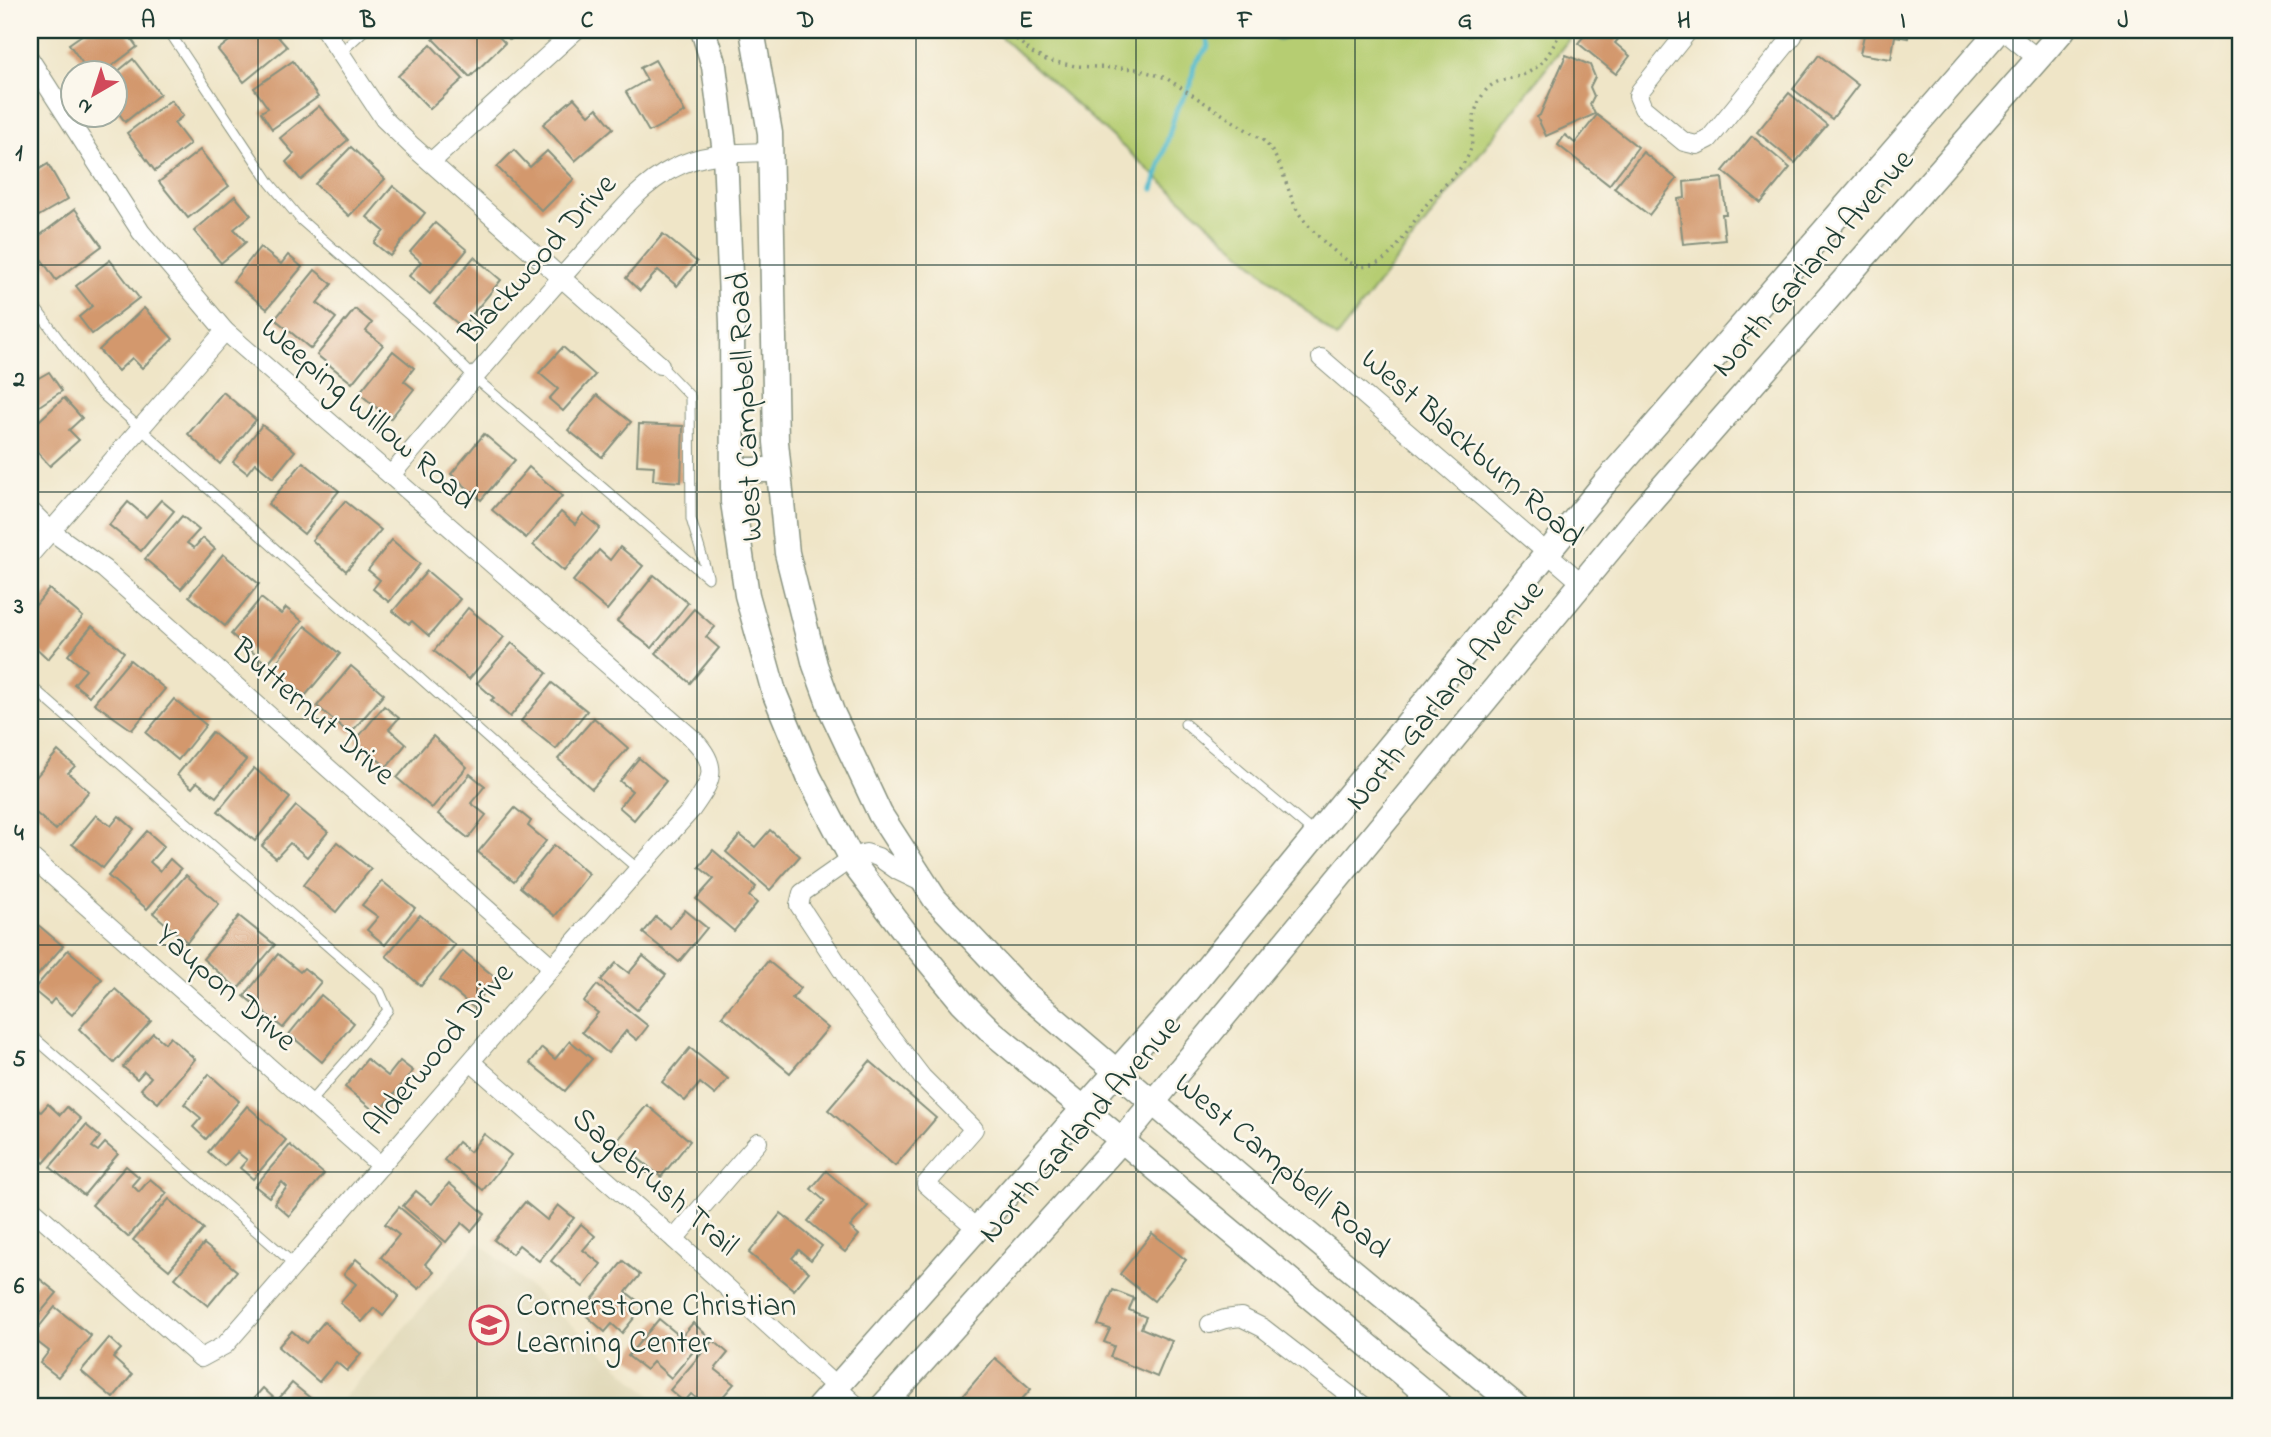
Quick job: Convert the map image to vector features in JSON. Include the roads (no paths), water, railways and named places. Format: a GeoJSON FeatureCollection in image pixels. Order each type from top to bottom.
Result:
{"type":"FeatureCollection","features":[{"type":"Feature","properties":{"kind":"main road","name":"West Campbell Road"},"geometry":{"type":"LineString","coordinates":[[703,30],[715,66],[725,153],[732,323],[733,502],[747,595],[774,692],[809,777],[852,858],[908,936],[962,1002],[992,1032],[1442,1407]]}},
{"type":"Feature","properties":{"kind":"main road","name":"West Campbell Road"},"geometry":{"type":"LineString","coordinates":[[752,30],[770,133],[776,442],[787,553],[815,666],[827,701],[880,814],[925,884],[966,934],[1021,990],[1115,1072],[1517,1407]]}},
{"type":"Feature","properties":{"kind":"main road","name":"North Garland Avenue"},"geometry":{"type":"LineString","coordinates":[[819,1407],[1187,992],[1604,484],[2001,30]]}},
{"type":"Feature","properties":{"kind":"main road","name":"North Garland Avenue"},"geometry":{"type":"LineString","coordinates":[[882,1407],[1121,1141],[1639,514],[2061,31]]}},
{"type":"Feature","properties":{"kind":"main road"},"geometry":{"type":"LineString","coordinates":[[733,470],[778,470]]}},
{"type":"Feature","properties":{"kind":"street"},"geometry":{"type":"LineString","coordinates":[[324,30],[384,119],[660,365]]}},
{"type":"Feature","properties":{"kind":"street"},"geometry":{"type":"LineString","coordinates":[[431,162],[576,30]]}},
{"type":"Feature","properties":{"kind":"street"},"geometry":{"type":"LineString","coordinates":[[1689,30],[1638,96],[1643,108],[1684,142],[1698,145],[1709,139],[1796,30]]}},
{"type":"Feature","properties":{"kind":"street"},"geometry":{"type":"LineString","coordinates":[[2001,30],[2038,59]]}},
{"type":"Feature","properties":{"kind":"street","name":"Weeping Willow Road"},"geometry":{"type":"LineString","coordinates":[[30,59],[141,232],[225,331],[694,740],[708,754],[713,771]]}},
{"type":"Feature","properties":{"kind":"street","name":"Blackwood Drive"},"geometry":{"type":"LineString","coordinates":[[391,475],[562,277],[642,190],[670,169],[695,158],[725,153],[771,152]]}},
{"type":"Feature","properties":{"kind":"street"},"geometry":{"type":"LineString","coordinates":[[30,555],[225,331]]}},
{"type":"Feature","properties":{"kind":"street","name":"West Blackburn Road"},"geometry":{"type":"LineString","coordinates":[[1321,358],[1583,584]]}},
{"type":"Feature","properties":{"kind":"street","name":"Butternut Drive"},"geometry":{"type":"LineString","coordinates":[[30,510],[51,531],[104,569],[551,966]]}},
{"type":"Feature","properties":{"kind":"street","name":"Alderwood Drive"},"geometry":{"type":"LineString","coordinates":[[30,1206],[201,1358],[225,1345],[381,1167],[551,966],[692,809],[713,771]]}},
{"type":"Feature","properties":{"kind":"street"},"geometry":{"type":"LineString","coordinates":[[925,884],[866,853],[852,858],[802,893],[799,905],[856,990],[922,1077],[974,1129],[926,1184],[976,1228]]}},
{"type":"Feature","properties":{"kind":"street","name":"Yaupon Drive"},"geometry":{"type":"LineString","coordinates":[[30,856],[381,1167]]}},
{"type":"Feature","properties":{"kind":"street","name":"Sagebrush Trail"},"geometry":{"type":"LineString","coordinates":[[471,1062],[674,1240],[858,1407]]}},
{"type":"Feature","properties":{"kind":"street"},"geometry":{"type":"LineString","coordinates":[[674,1240],[758,1142]]}},
{"type":"Feature","properties":{"kind":"street"},"geometry":{"type":"LineString","coordinates":[[1210,1324],[1241,1317],[1263,1328],[1365,1407]]}},
{"type":"Feature","properties":{"kind":"lane"},"geometry":{"type":"LineString","coordinates":[[168,30],[270,183],[301,220],[432,336],[474,377],[708,578],[691,519],[690,396],[660,365]]}},
{"type":"Feature","properties":{"kind":"lane"},"geometry":{"type":"LineString","coordinates":[[340,53],[365,30]]}},
{"type":"Feature","properties":{"kind":"lane"},"geometry":{"type":"LineString","coordinates":[[30,300],[94,387],[542,787],[638,869]]}},
{"type":"Feature","properties":{"kind":"lane"},"geometry":{"type":"LineString","coordinates":[[30,685],[380,992],[388,1010],[309,1103]]}},
{"type":"Feature","properties":{"kind":"lane"},"geometry":{"type":"LineString","coordinates":[[1185,724],[1316,835]]}},
{"type":"Feature","properties":{"kind":"lane"},"geometry":{"type":"LineString","coordinates":[[30,1034],[295,1265]]}},
{"type":"Feature","properties":{"kind":"water"},"geometry":{"type":"Polygon","coordinates":[[[1269,30],[1314,30],[1277,40],[1269,30]]]}},
{"type":"Feature","properties":{"kind":"waterway"},"geometry":{"type":"LineString","coordinates":[[1153,189],[1176,111],[1191,85],[1194,65],[1209,46],[1204,30]]}},
{"type":"Feature","properties":{"kind":"place","name":"Cornerstone Christian Learning Center"},"geometry":{"type":"Point","coordinates":[489,1325]}}]}
